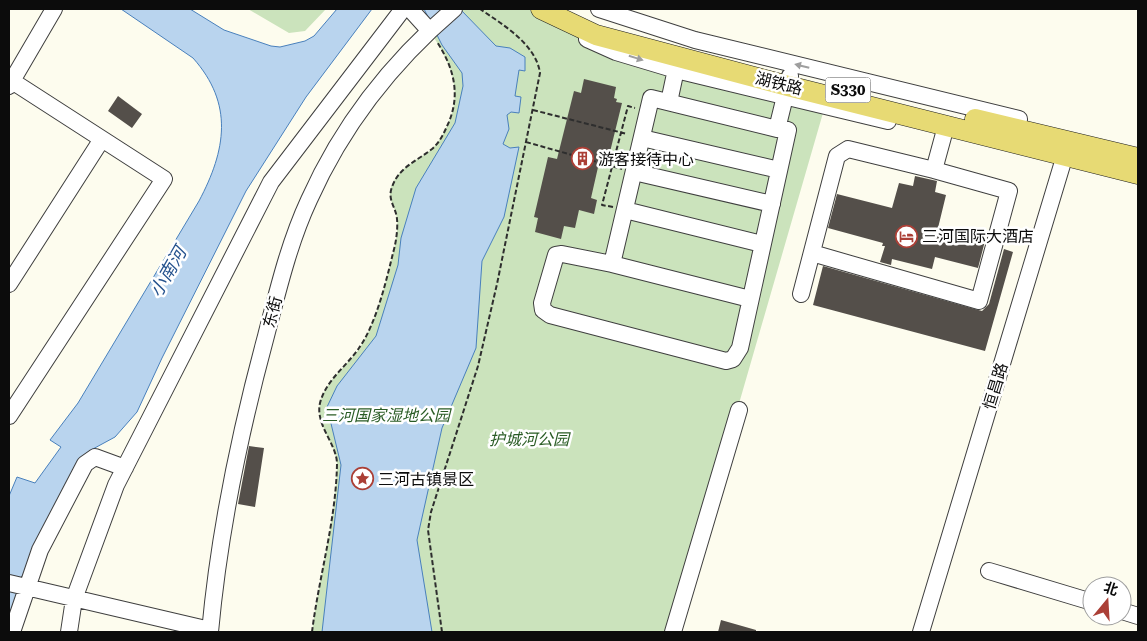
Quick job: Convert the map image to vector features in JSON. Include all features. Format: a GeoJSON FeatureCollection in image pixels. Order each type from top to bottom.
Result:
{"type":"FeatureCollection","features":[{"type":"Feature","properties":{"kind":"main road","name":"湖铁路"},"geometry":{"type":"LineString","coordinates":[[541,9],[596,35],[679,58],[1066,153],[1138,174]]}},
{"type":"Feature","properties":{"kind":"main road","name":"湖铁路"},"geometry":{"type":"LineString","coordinates":[[562,9],[584,20],[679,58]]}},
{"type":"Feature","properties":{"kind":"main road","name":"湖铁路"},"geometry":{"type":"LineString","coordinates":[[788,86],[945,130],[1066,153],[1138,158]]}},
{"type":"Feature","properties":{"kind":"street"},"geometry":{"type":"LineString","coordinates":[[9,416],[164,179],[11,83],[54,9]]}},
{"type":"Feature","properties":{"kind":"street"},"geometry":{"type":"LineString","coordinates":[[69,632],[74,599],[116,485],[271,182],[403,9]]}},
{"type":"Feature","properties":{"kind":"street"},"geometry":{"type":"LineString","coordinates":[[410,9],[429,30]]}},
{"type":"Feature","properties":{"kind":"street","name":"东街"},"geometry":{"type":"LineString","coordinates":[[210,631],[230,495],[246,410],[291,244],[310,198],[350,124],[402,57],[429,30],[454,9]]}},
{"type":"Feature","properties":{"kind":"street"},"geometry":{"type":"LineString","coordinates":[[528,9],[594,43],[679,58],[669,102]]}},
{"type":"Feature","properties":{"kind":"street"},"geometry":{"type":"LineString","coordinates":[[599,9],[695,40],[1138,148]]}},
{"type":"Feature","properties":{"kind":"street"},"geometry":{"type":"LineString","coordinates":[[778,129],[788,86]]}},
{"type":"Feature","properties":{"kind":"street"},"geometry":{"type":"LineString","coordinates":[[612,264],[652,98],[788,130],[738,354],[733,359],[726,360],[550,315],[543,310],[542,303],[556,255],[562,254],[612,264],[750,299]]}},
{"type":"Feature","properties":{"kind":"street"},"geometry":{"type":"LineString","coordinates":[[934,170],[945,130]]}},
{"type":"Feature","properties":{"kind":"street"},"geometry":{"type":"LineString","coordinates":[[642,138],[779,170]]}},
{"type":"Feature","properties":{"kind":"street"},"geometry":{"type":"LineString","coordinates":[[9,284],[102,139]]}},
{"type":"Feature","properties":{"kind":"street"},"geometry":{"type":"LineString","coordinates":[[801,294],[837,156],[841,152],[848,149],[1009,191],[979,300],[812,253]]}},
{"type":"Feature","properties":{"kind":"street"},"geometry":{"type":"LineString","coordinates":[[1066,153],[1138,182]]}},
{"type":"Feature","properties":{"kind":"street","name":"恒昌路"},"geometry":{"type":"LineString","coordinates":[[921,632],[1066,153]]}},
{"type":"Feature","properties":{"kind":"street"},"geometry":{"type":"LineString","coordinates":[[634,172],[772,204]]}},
{"type":"Feature","properties":{"kind":"street"},"geometry":{"type":"LineString","coordinates":[[625,210],[762,244]]}},
{"type":"Feature","properties":{"kind":"street"},"geometry":{"type":"LineString","coordinates":[[673,632],[739,410]]}},
{"type":"Feature","properties":{"kind":"street"},"geometry":{"type":"LineString","coordinates":[[12,632],[40,550],[85,464],[96,457],[125,468]]}},
{"type":"Feature","properties":{"kind":"street"},"geometry":{"type":"LineString","coordinates":[[989,571],[1082,599]]}},
{"type":"Feature","properties":{"kind":"street"},"geometry":{"type":"LineString","coordinates":[[9,582],[27,588],[210,631]]}},
{"type":"Feature","properties":{"kind":"path"},"geometry":{"type":"LineString","coordinates":[[442,632],[428,530],[431,512],[478,366],[497,284],[540,73],[536,60],[527,46],[480,9]]}},
{"type":"Feature","properties":{"kind":"path"},"geometry":{"type":"LineString","coordinates":[[312,632],[327,548],[337,462],[320,419],[321,401],[330,383],[358,350],[366,337],[381,294],[394,250],[397,218],[390,198],[391,188],[402,170],[433,148],[440,139],[454,111],[456,92],[454,76],[447,57],[429,30]]}},
{"type":"Feature","properties":{"kind":"path"},"geometry":{"type":"LineString","coordinates":[[602,205],[628,106]]}},
{"type":"Feature","properties":{"kind":"path"},"geometry":{"type":"LineString","coordinates":[[532,110],[642,138]]}},
{"type":"Feature","properties":{"kind":"path"},"geometry":{"type":"LineString","coordinates":[[526,142],[634,172]]}},
{"type":"Feature","properties":{"kind":"green space"},"geometry":{"type":"Polygon","coordinates":[[[248,9],[326,9],[305,31],[289,33],[248,9]]]}},
{"type":"Feature","properties":{"kind":"green space","name":"护城河公园"},"geometry":{"type":"Polygon","coordinates":[[[424,9],[528,9],[593,43],[825,106],[673,632],[312,632],[334,506],[337,464],[334,449],[323,427],[319,411],[320,403],[327,387],[354,356],[365,339],[380,302],[397,232],[396,215],[390,196],[394,180],[404,169],[432,149],[441,137],[453,111],[455,98],[452,75],[443,52],[429,30],[433,26],[424,9]]]}},
{"type":"Feature","properties":{"kind":"water","name":"小南河"},"geometry":{"type":"Polygon","coordinates":[[[121,9],[190,9],[224,30],[271,46],[280,47],[305,41],[314,36],[337,9],[372,9],[306,97],[246,191],[137,412],[115,437],[91,450],[84,460],[9,617],[9,496],[17,477],[35,483],[61,447],[50,440],[78,403],[199,201],[215,164],[220,145],[222,128],[220,110],[215,93],[206,75],[193,58],[121,9]]]}},
{"type":"Feature","properties":{"kind":"water","name":"三河国家湿地公园"},"geometry":{"type":"Polygon","coordinates":[[[424,9],[460,9],[496,46],[510,48],[525,57],[525,71],[519,70],[515,96],[521,97],[519,113],[511,112],[507,115],[509,129],[503,144],[510,148],[519,147],[504,217],[482,261],[476,348],[442,428],[417,540],[432,632],[322,632],[341,465],[327,407],[337,386],[376,336],[398,265],[401,238],[416,188],[455,123],[463,86],[462,73],[442,45],[424,9]]]}},
{"type":"Feature","properties":{"kind":"building","name":"游客接待中心"},"geometry":{"type":"Polygon","coordinates":[[[584,79],[616,87],[614,98],[617,99],[616,102],[622,103],[609,156],[601,154],[591,198],[597,200],[594,214],[579,210],[575,228],[564,226],[561,239],[535,232],[538,218],[534,217],[548,157],[557,159],[574,91],[581,93],[584,79]]]}},
{"type":"Feature","properties":{"kind":"building"},"geometry":{"type":"Polygon","coordinates":[[[118,96],[142,114],[132,128],[108,111],[118,96]]]}},
{"type":"Feature","properties":{"kind":"building"},"geometry":{"type":"Polygon","coordinates":[[[915,176],[937,181],[935,192],[946,195],[938,228],[985,241],[978,268],[935,257],[932,269],[892,259],[891,265],[880,262],[885,246],[882,246],[883,243],[828,228],[837,194],[892,208],[899,183],[913,186],[915,176]]]}},
{"type":"Feature","properties":{"kind":"building"},"geometry":{"type":"Polygon","coordinates":[[[1004,249],[1013,252],[985,351],[813,305],[823,266],[982,311],[989,304],[1004,249]]]}},
{"type":"Feature","properties":{"kind":"building"},"geometry":{"type":"Polygon","coordinates":[[[249,446],[264,448],[255,507],[238,504],[249,446]]]}},
{"type":"Feature","properties":{"kind":"building"},"geometry":{"type":"Polygon","coordinates":[[[721,620],[756,630],[756,632],[718,632],[721,620]]]}},
{"type":"Feature","properties":{"kind":"place","name":"游客接待中心"},"geometry":{"type":"Point","coordinates":[582,159]}},
{"type":"Feature","properties":{"kind":"place","name":"三河国际大酒店"},"geometry":{"type":"Point","coordinates":[906,236]}},
{"type":"Feature","properties":{"kind":"place","name":"三河古镇景区"},"geometry":{"type":"Point","coordinates":[362,479]}}]}
